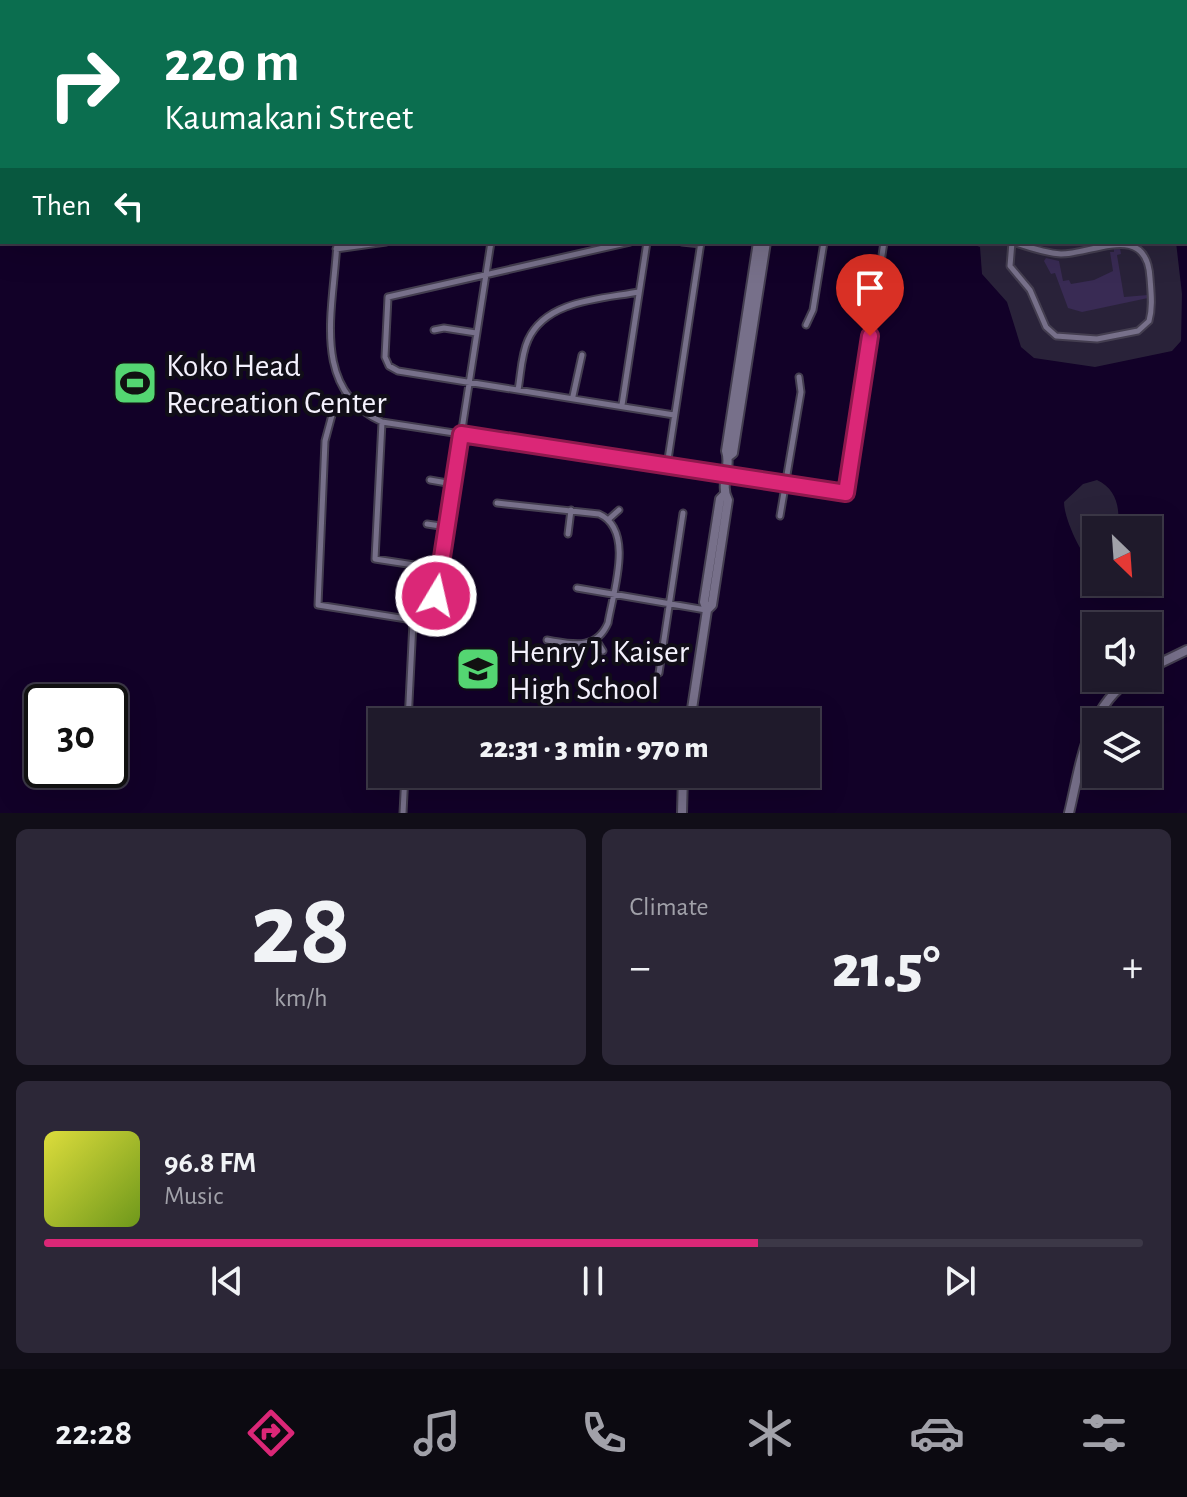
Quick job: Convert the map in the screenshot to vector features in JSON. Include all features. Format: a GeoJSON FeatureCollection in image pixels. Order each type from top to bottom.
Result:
{"type":"FeatureCollection","features":[{"type":"Feature","properties":{"kind":"main road"},"geometry":{"type":"LineString","coordinates":[[692,708],[707,610],[704,602],[720,499],[725,494],[726,451],[758,244]]}},
{"type":"Feature","properties":{"kind":"main road"},"geometry":{"type":"LineString","coordinates":[[728,457],[733,453],[766,244]]}},
{"type":"Feature","properties":{"kind":"main road"},"geometry":{"type":"LineString","coordinates":[[1162,662],[1187,650]]}},
{"type":"Feature","properties":{"kind":"main road"},"geometry":{"type":"LineString","coordinates":[[1069,813],[1086,742],[1094,722],[1117,692]]}},
{"type":"Feature","properties":{"kind":"main road"},"geometry":{"type":"LineString","coordinates":[[682,813],[683,788]]}},
{"type":"Feature","properties":{"kind":"street"},"geometry":{"type":"LineString","coordinates":[[345,396],[332,415],[325,441],[318,605],[432,623],[491,244]]}},
{"type":"Feature","properties":{"kind":"street"},"geometry":{"type":"LineString","coordinates":[[621,244],[388,297],[385,357],[389,366],[398,371],[674,415]]}},
{"type":"Feature","properties":{"kind":"street"},"geometry":{"type":"LineString","coordinates":[[622,405],[647,244]]}},
{"type":"Feature","properties":{"kind":"street"},"geometry":{"type":"LineString","coordinates":[[667,466],[701,244]]}},
{"type":"Feature","properties":{"kind":"street"},"geometry":{"type":"LineString","coordinates":[[806,325],[813,310],[824,244]]}},
{"type":"Feature","properties":{"kind":"street"},"geometry":{"type":"LineString","coordinates":[[337,245],[332,354],[336,377],[345,396],[362,412],[382,422],[846,493],[884,244]]}},
{"type":"Feature","properties":{"kind":"street"},"geometry":{"type":"LineString","coordinates":[[1012,244],[1010,266],[1030,290],[1046,327],[1056,336],[1097,339],[1138,331],[1147,323],[1151,309],[1149,266],[1132,246],[1121,244]]}},
{"type":"Feature","properties":{"kind":"street"},"geometry":{"type":"LineString","coordinates":[[1020,244],[1056,253],[1081,252],[1111,244]]}},
{"type":"Feature","properties":{"kind":"street"},"geometry":{"type":"LineString","coordinates":[[518,390],[528,341],[547,317],[570,306],[639,292]]}},
{"type":"Feature","properties":{"kind":"street"},"geometry":{"type":"LineString","coordinates":[[434,330],[444,328],[476,333]]}},
{"type":"Feature","properties":{"kind":"street"},"geometry":{"type":"LineString","coordinates":[[573,397],[582,355]]}},
{"type":"Feature","properties":{"kind":"street"},"geometry":{"type":"LineString","coordinates":[[780,516],[801,392],[799,377]]}},
{"type":"Feature","properties":{"kind":"street"},"geometry":{"type":"LineString","coordinates":[[382,422],[375,559],[440,569]]}},
{"type":"Feature","properties":{"kind":"street"},"geometry":{"type":"LineString","coordinates":[[430,480],[453,484]]}},
{"type":"Feature","properties":{"kind":"street"},"geometry":{"type":"LineString","coordinates":[[497,503],[599,514],[609,519],[617,530],[620,542],[608,623],[596,640],[580,645],[547,640]]}},
{"type":"Feature","properties":{"kind":"street"},"geometry":{"type":"LineString","coordinates":[[568,534],[571,510]]}},
{"type":"Feature","properties":{"kind":"street"},"geometry":{"type":"LineString","coordinates":[[609,519],[619,510]]}},
{"type":"Feature","properties":{"kind":"street"},"geometry":{"type":"LineString","coordinates":[[659,673],[683,513]]}},
{"type":"Feature","properties":{"kind":"street"},"geometry":{"type":"LineString","coordinates":[[427,524],[447,527]]}},
{"type":"Feature","properties":{"kind":"street"},"geometry":{"type":"LineString","coordinates":[[577,588],[707,610]]}},
{"type":"Feature","properties":{"kind":"street"},"geometry":{"type":"LineString","coordinates":[[409,708],[413,622]]}},
{"type":"Feature","properties":{"kind":"street"},"geometry":{"type":"LineString","coordinates":[[596,640],[603,651]]}},
{"type":"Feature","properties":{"kind":"street"},"geometry":{"type":"LineString","coordinates":[[403,813],[404,788]]}},
{"type":"Feature","properties":{"kind":"shaded area"},"geometry":{"type":"Polygon","coordinates":[[[0,244],[972,244],[980,247],[982,274],[1007,302],[1021,347],[1034,358],[1095,367],[1172,351],[1181,341],[1182,294],[1176,244],[1187,244],[1187,813],[0,813],[0,244]]]}},
{"type":"Feature","properties":{"kind":"shaded area"},"geometry":{"type":"Polygon","coordinates":[[[1114,248],[1120,248],[1121,254],[1117,255],[1124,297],[1148,295],[1148,298],[1082,312],[1068,308],[1055,273],[1051,274],[1044,261],[1046,258],[1059,261],[1063,281],[1069,280],[1071,284],[1094,280],[1113,271],[1110,252],[1114,252],[1114,248]]]}},
{"type":"Feature","properties":{"kind":"place","name":"Koko Head Recreation Center"},"geometry":{"type":"Point","coordinates":[135,383]}},
{"type":"Feature","properties":{"kind":"place","name":"Henry J. Kaiser High School"},"geometry":{"type":"Point","coordinates":[478,669]}},
{"type":"Feature","properties":{"kind":"route"},"geometry":{"type":"LineString","coordinates":[[436,596],[461,434],[846,493],[870,336]]}}]}
